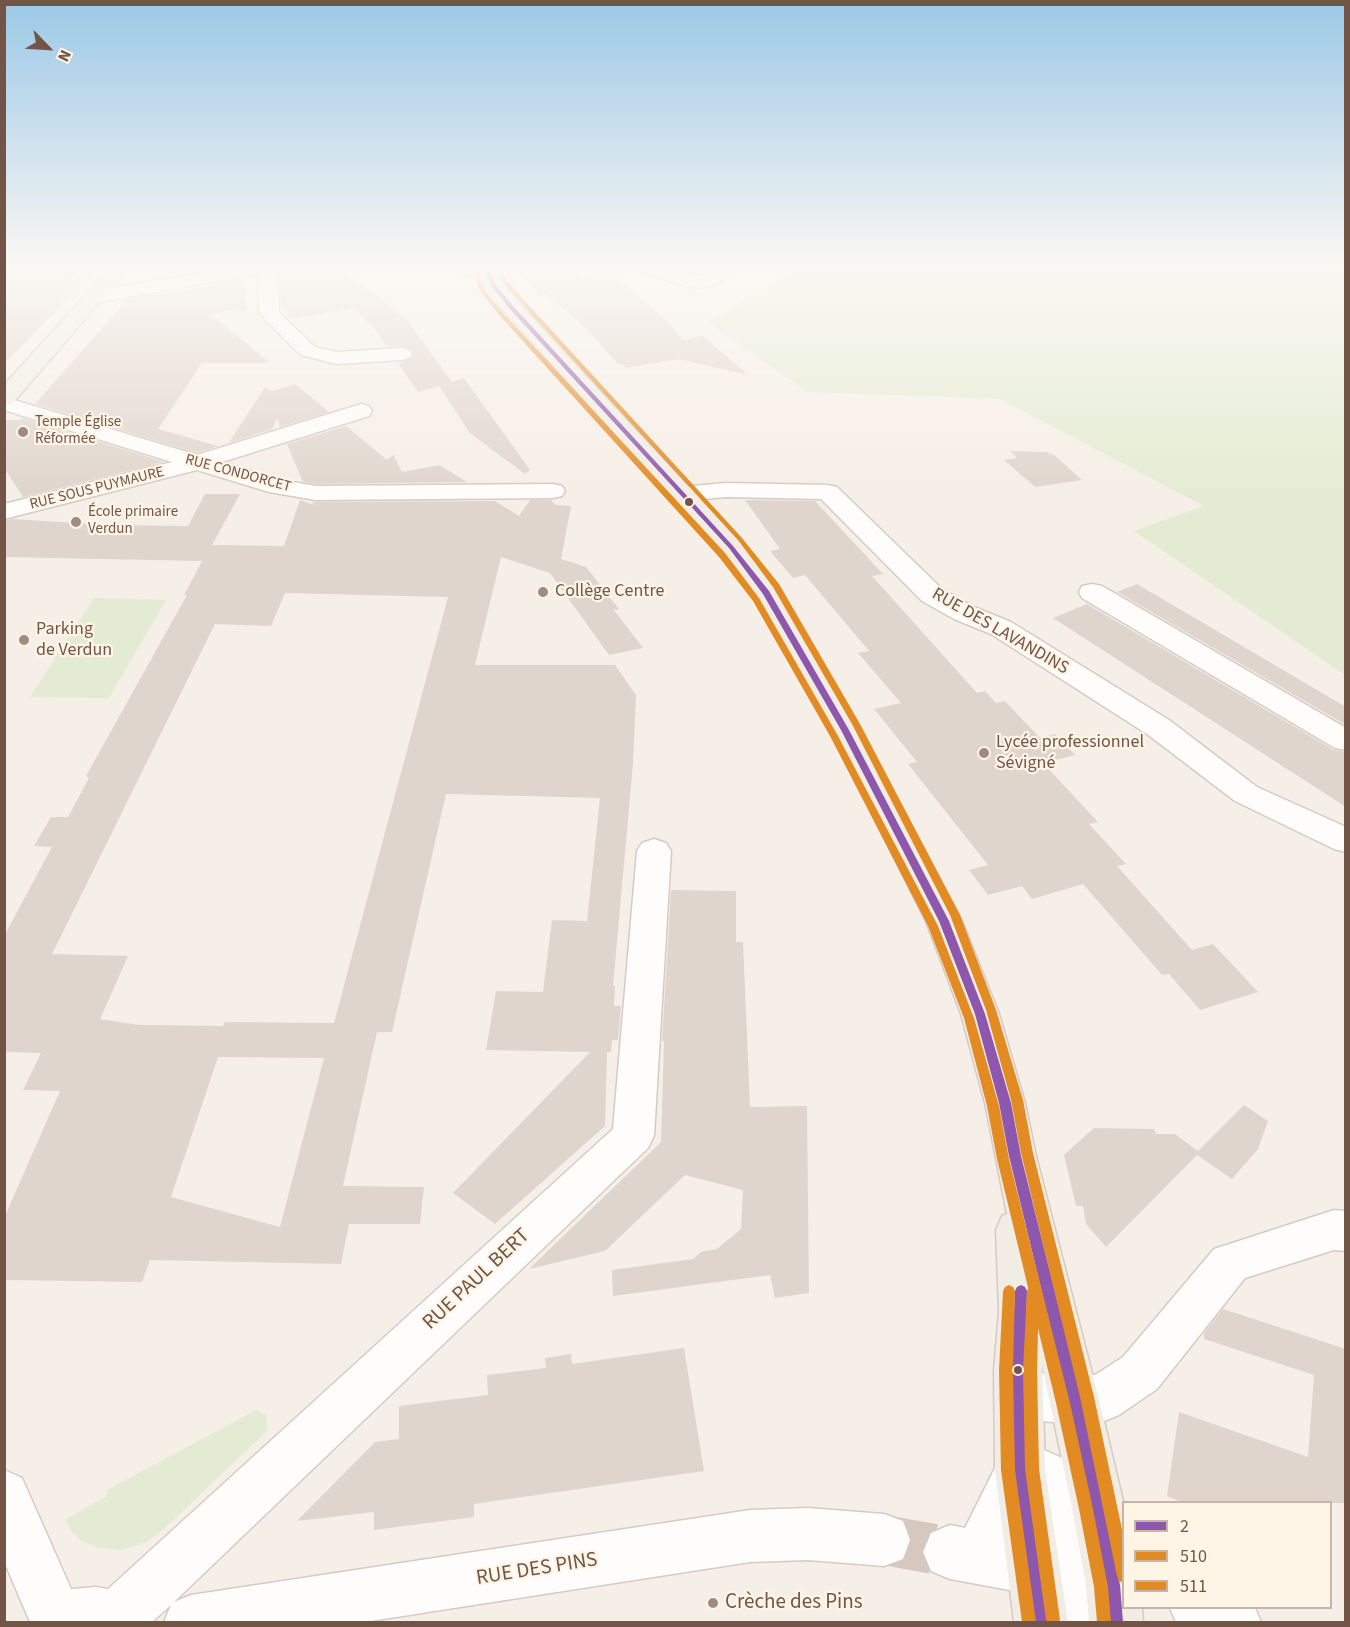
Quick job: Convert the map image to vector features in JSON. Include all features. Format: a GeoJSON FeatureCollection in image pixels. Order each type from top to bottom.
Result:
{"type":"FeatureCollection","features":[{"type":"Feature","properties":{"kind":"main road"},"geometry":{"type":"LineString","coordinates":[[4,401],[54,343]]}},
{"type":"Feature","properties":{"kind":"main road"},"geometry":{"type":"LineString","coordinates":[[545,343],[731,547],[766,593],[845,730],[944,921],[980,1014],[1005,1103],[1015,1156],[1043,1397],[1020,1470],[1041,1623]]}},
{"type":"Feature","properties":{"kind":"main road"},"geometry":{"type":"LineString","coordinates":[[1015,1156],[1022,1312]]}},
{"type":"Feature","properties":{"kind":"street"},"geometry":{"type":"LineString","coordinates":[[300,343],[308,351],[337,358],[402,354]]}},
{"type":"Feature","properties":{"kind":"street","name":"RUE CONDORCET"},"geometry":{"type":"LineString","coordinates":[[4,401],[195,464],[278,488],[316,493],[552,491]]}},
{"type":"Feature","properties":{"kind":"street","name":"RUE SOUS PUYMAURE"},"geometry":{"type":"LineString","coordinates":[[4,512],[195,464],[361,411]]}},
{"type":"Feature","properties":{"kind":"street","name":"RUE DES LAVANDINS"},"geometry":{"type":"LineString","coordinates":[[682,494],[726,490],[828,492],[932,595],[964,613],[1001,628],[1139,715],[1246,794],[1346,840]]}},
{"type":"Feature","properties":{"kind":"street"},"geometry":{"type":"LineString","coordinates":[[1092,592],[1346,741]]}},
{"type":"Feature","properties":{"kind":"street","name":"RUE PAUL BERT"},"geometry":{"type":"LineString","coordinates":[[116,1622],[633,1136],[654,852]]}},
{"type":"Feature","properties":{"kind":"street"},"geometry":{"type":"LineString","coordinates":[[1043,1397],[1102,1398],[1140,1372],[1230,1263],[1334,1230],[1346,1231]]}},
{"type":"Feature","properties":{"kind":"street"},"geometry":{"type":"LineString","coordinates":[[1020,1470],[964,1555],[1034,1568],[1074,1610],[1108,1604],[1084,1567],[1066,1549],[1048,1510],[1043,1397],[1022,1312]]}},
{"type":"Feature","properties":{"kind":"street"},"geometry":{"type":"LineString","coordinates":[[4,1496],[58,1623],[84,1614],[106,1616],[116,1622]]}},
{"type":"Feature","properties":{"kind":"street","name":"RUE DES PINS"},"geometry":{"type":"LineString","coordinates":[[191,1623],[750,1536],[808,1534],[884,1540]]}},
{"type":"Feature","properties":{"kind":"street"},"geometry":{"type":"LineString","coordinates":[[1199,1609],[1234,1623]]}},
{"type":"Feature","properties":{"kind":"green space"},"geometry":{"type":"Polygon","coordinates":[[[738,343],[1345,343],[1345,675],[1134,531],[1204,506],[1000,399],[807,392],[738,343]]]}},
{"type":"Feature","properties":{"kind":"green space"},"geometry":{"type":"Polygon","coordinates":[[[94,598],[166,600],[109,698],[30,697],[94,598]]]}},
{"type":"Feature","properties":{"kind":"green space"},"geometry":{"type":"Polygon","coordinates":[[[256,1410],[266,1415],[268,1430],[163,1530],[146,1542],[121,1550],[99,1548],[80,1540],[72,1532],[65,1520],[107,1496],[107,1490],[256,1410]]]}},
{"type":"Feature","properties":{"kind":"building"},"geometry":{"type":"Polygon","coordinates":[[[4,343],[24,343],[4,364],[4,343]]]}},
{"type":"Feature","properties":{"kind":"building"},"geometry":{"type":"Polygon","coordinates":[[[89,343],[245,343],[270,363],[202,363],[158,429],[218,446],[197,453],[35,404],[89,343]]]}},
{"type":"Feature","properties":{"kind":"building"},"geometry":{"type":"Polygon","coordinates":[[[384,343],[424,343],[452,382],[464,378],[530,470],[525,474],[470,433],[439,386],[418,392],[398,363],[411,359],[414,354],[411,349],[402,346],[387,347],[384,343]]]}},
{"type":"Feature","properties":{"kind":"building"},"geometry":{"type":"Polygon","coordinates":[[[599,343],[711,343],[748,375],[678,359],[626,368],[622,364],[619,365],[599,343]]]}},
{"type":"Feature","properties":{"kind":"building"},"geometry":{"type":"Polygon","coordinates":[[[295,384],[329,412],[280,427],[277,419],[272,429],[229,443],[265,387],[272,391],[295,384]]]}},
{"type":"Feature","properties":{"kind":"building"},"geometry":{"type":"Polygon","coordinates":[[[23,418],[164,462],[23,497],[4,468],[4,420],[23,418]]]}},
{"type":"Feature","properties":{"kind":"building"},"geometry":{"type":"Polygon","coordinates":[[[346,426],[387,460],[393,455],[402,472],[439,465],[467,482],[316,484],[303,482],[287,444],[346,426]]]}},
{"type":"Feature","properties":{"kind":"building"},"geometry":{"type":"Polygon","coordinates":[[[1010,451],[1046,452],[1054,455],[1082,480],[1035,487],[1004,460],[1017,458],[1010,451]]]}},
{"type":"Feature","properties":{"kind":"building"},"geometry":{"type":"Polygon","coordinates":[[[205,494],[240,494],[212,545],[284,546],[300,500],[314,505],[312,502],[495,501],[519,516],[530,500],[551,500],[555,505],[571,506],[561,559],[586,567],[619,609],[614,610],[643,648],[609,655],[550,573],[501,557],[475,665],[615,665],[636,695],[633,764],[613,986],[615,986],[614,1006],[621,1006],[618,1040],[612,1040],[611,1052],[607,1052],[605,1126],[495,1224],[453,1193],[590,1052],[486,1050],[496,991],[543,992],[552,920],[587,921],[600,798],[446,794],[392,1032],[377,1032],[343,1186],[424,1187],[420,1224],[349,1224],[341,1264],[150,1260],[142,1282],[4,1280],[4,1218],[60,1091],[23,1090],[41,1053],[4,1052],[4,936],[52,847],[34,846],[51,817],[68,817],[89,778],[86,776],[187,595],[184,595],[205,556],[202,561],[4,557],[4,521],[12,519],[109,525],[188,526],[205,494]],[[285,593],[271,626],[215,624],[52,954],[128,956],[100,1019],[139,1025],[223,1026],[225,1022],[334,1023],[448,597],[285,593]],[[218,1057],[171,1197],[280,1227],[324,1058],[218,1057]]]}},
{"type":"Feature","properties":{"kind":"building","name":"Lycée professionnel Sévigné"},"geometry":{"type":"Polygon","coordinates":[[[745,500],[815,501],[883,574],[872,576],[977,693],[985,691],[996,703],[1005,701],[1040,738],[1055,734],[1075,755],[1043,763],[1098,822],[1089,824],[1126,864],[1117,866],[1192,950],[1213,944],[1258,992],[1200,1010],[1169,974],[1162,975],[1083,884],[1032,899],[1022,886],[988,895],[969,870],[988,865],[908,764],[917,762],[874,709],[901,703],[858,653],[869,651],[805,575],[793,578],[770,551],[780,549],[745,500]]]}},
{"type":"Feature","properties":{"kind":"building"},"geometry":{"type":"Polygon","coordinates":[[[1137,584],[1346,707],[1346,725],[1117,592],[1137,584]]]}},
{"type":"Feature","properties":{"kind":"building"},"geometry":{"type":"Polygon","coordinates":[[[1087,604],[1334,750],[1346,752],[1346,807],[1053,618],[1087,604]]]}},
{"type":"Feature","properties":{"kind":"building"},"geometry":{"type":"Polygon","coordinates":[[[671,890],[736,891],[736,942],[743,942],[750,1107],[807,1106],[809,1293],[775,1298],[770,1275],[613,1296],[612,1270],[693,1259],[701,1252],[717,1249],[741,1229],[743,1190],[685,1175],[605,1251],[529,1269],[661,1142],[664,1041],[662,1041],[671,890]]]}},
{"type":"Feature","properties":{"kind":"building"},"geometry":{"type":"Polygon","coordinates":[[[1244,1105],[1268,1121],[1258,1149],[1232,1179],[1197,1155],[1106,1247],[1086,1224],[1083,1206],[1076,1206],[1064,1155],[1094,1128],[1154,1129],[1156,1134],[1175,1134],[1198,1151],[1244,1105]]]}},
{"type":"Feature","properties":{"kind":"building"},"geometry":{"type":"Polygon","coordinates":[[[1223,1309],[1346,1349],[1346,1503],[1332,1503],[1332,1501],[1179,1501],[1167,1496],[1179,1412],[1308,1457],[1314,1375],[1204,1339],[1204,1333],[1223,1309]]]}},
{"type":"Feature","properties":{"kind":"building"},"geometry":{"type":"Polygon","coordinates":[[[684,1348],[704,1471],[474,1504],[474,1517],[374,1530],[374,1512],[297,1521],[375,1442],[399,1439],[399,1406],[488,1395],[487,1375],[546,1368],[545,1358],[571,1354],[572,1364],[684,1348]]]}},
{"type":"Feature","properties":{"kind":"tunnel"},"geometry":{"type":"LineString","coordinates":[[884,1540],[950,1552]]}},
{"type":"Feature","properties":{"kind":"transit line","name":"510"},"geometry":{"type":"LineString","coordinates":[[528,343],[722,555],[756,600],[834,736],[933,926],[969,1018],[993,1106],[1003,1159],[1063,1403],[1086,1509],[1101,1587],[1104,1622]]}},
{"type":"Feature","properties":{"kind":"transit line","name":"2"},"geometry":{"type":"LineString","coordinates":[[544,343],[731,547],[766,593],[845,730],[944,921],[980,1014],[1005,1103],[1015,1156],[1075,1400],[1098,1507],[1113,1585],[1116,1622]]}},
{"type":"Feature","properties":{"kind":"transit line","name":"511"},"geometry":{"type":"LineString","coordinates":[[560,343],[740,539],[776,586],[856,724],[955,915],[991,1010],[1017,1100],[1027,1153],[1087,1397],[1122,1566]]}},
{"type":"Feature","properties":{"kind":"transit line","name":"510"},"geometry":{"type":"LineString","coordinates":[[1009,1291],[1006,1370],[1008,1470],[1029,1622]]}},
{"type":"Feature","properties":{"kind":"transit line","name":"2"},"geometry":{"type":"LineString","coordinates":[[1021,1291],[1018,1370],[1020,1470],[1041,1622]]}},
{"type":"Feature","properties":{"kind":"transit line","name":"511"},"geometry":{"type":"LineString","coordinates":[[1033,1291],[1030,1370],[1032,1469],[1053,1620]]}},
{"type":"Feature","properties":{"kind":"place","name":"Temple Église Réformée"},"geometry":{"type":"Point","coordinates":[23,432]}},
{"type":"Feature","properties":{"kind":"place","name":"École primaire Verdun"},"geometry":{"type":"Point","coordinates":[76,522]}},
{"type":"Feature","properties":{"kind":"place","name":"Collège Centre"},"geometry":{"type":"Point","coordinates":[543,592]}},
{"type":"Feature","properties":{"kind":"place","name":"Parking de Verdun"},"geometry":{"type":"Point","coordinates":[24,640]}},
{"type":"Feature","properties":{"kind":"place","name":"Lycée professionnel Sévigné"},"geometry":{"type":"Point","coordinates":[984,753]}},
{"type":"Feature","properties":{"kind":"place","name":"Crèche des Pins"},"geometry":{"type":"Point","coordinates":[713,1603]}}]}
